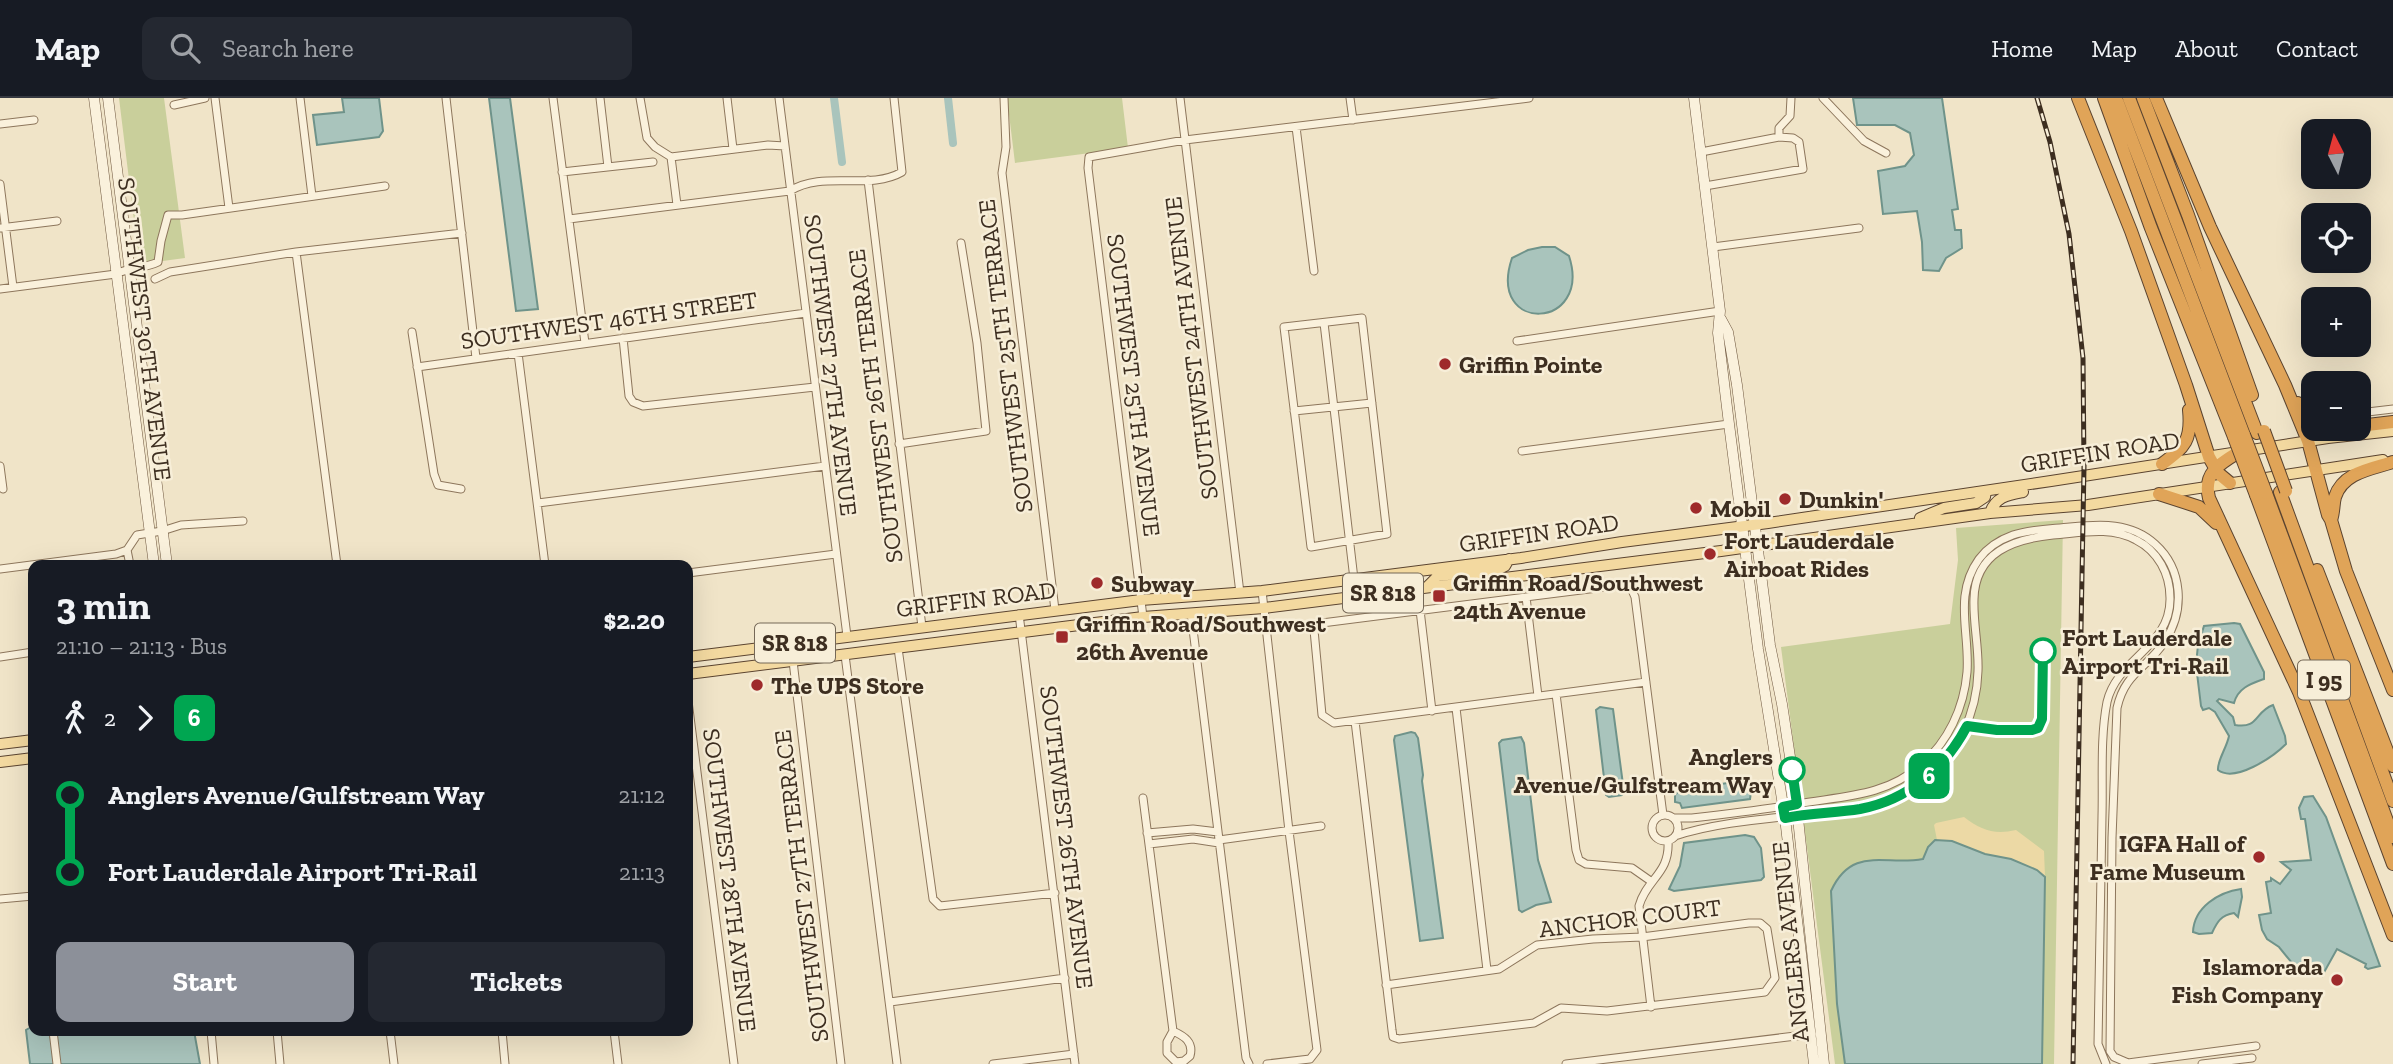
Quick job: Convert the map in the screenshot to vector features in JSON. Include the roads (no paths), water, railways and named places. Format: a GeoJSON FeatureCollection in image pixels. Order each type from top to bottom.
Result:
{"type":"FeatureCollection","features":[{"type":"Feature","properties":{"kind":"highway"},"geometry":{"type":"LineString","coordinates":[[2078,98],[2131,231],[2212,463],[2230,483]]}},
{"type":"Feature","properties":{"kind":"highway","name":"I 95"},"geometry":{"type":"LineString","coordinates":[[2104,98],[2151,228],[2250,434],[2283,491],[2393,766]]}},
{"type":"Feature","properties":{"kind":"highway"},"geometry":{"type":"LineString","coordinates":[[2116,98],[2250,434]]}},
{"type":"Feature","properties":{"kind":"highway"},"geometry":{"type":"LineString","coordinates":[[2129,98],[2250,434]]}},
{"type":"Feature","properties":{"kind":"highway","name":"I 95"},"geometry":{"type":"LineString","coordinates":[[2143,98],[2188,215],[2250,434],[2261,494],[2393,864]]}},
{"type":"Feature","properties":{"kind":"highway"},"geometry":{"type":"LineString","coordinates":[[2156,98],[2210,227],[2290,397],[2308,442],[2346,571],[2393,690]]}},
{"type":"Feature","properties":{"kind":"highway"},"geometry":{"type":"LineString","coordinates":[[2162,464],[2177,454],[2189,433],[2186,385]]}},
{"type":"Feature","properties":{"kind":"highway"},"geometry":{"type":"LineString","coordinates":[[2290,397],[2301,408]]}},
{"type":"Feature","properties":{"kind":"highway"},"geometry":{"type":"LineString","coordinates":[[2371,425],[2393,422]]}},
{"type":"Feature","properties":{"kind":"highway"},"geometry":{"type":"LineString","coordinates":[[2212,463],[2239,452]]}},
{"type":"Feature","properties":{"kind":"highway"},"geometry":{"type":"LineString","coordinates":[[2331,520],[2336,495],[2344,482],[2356,474],[2393,460]]}},
{"type":"Feature","properties":{"kind":"highway"},"geometry":{"type":"LineString","coordinates":[[2212,463],[2207,487],[2209,498],[2299,692],[2393,935]]}},
{"type":"Feature","properties":{"kind":"highway"},"geometry":{"type":"LineString","coordinates":[[2283,491],[2393,801]]}},
{"type":"Feature","properties":{"kind":"highway"},"geometry":{"type":"LineString","coordinates":[[2159,494],[2198,506],[2225,534]]}},
{"type":"Feature","properties":{"kind":"highway"},"geometry":{"type":"LineString","coordinates":[[2261,494],[2393,837]]}},
{"type":"Feature","properties":{"kind":"main road"},"geometry":{"type":"LineString","coordinates":[[2239,452],[2393,431]]}},
{"type":"Feature","properties":{"kind":"main road","name":"GRIFFIN ROAD"},"geometry":{"type":"LineString","coordinates":[[693,673],[1143,617],[1264,608],[1745,548],[1990,513],[2083,505],[2393,460]]}},
{"type":"Feature","properties":{"kind":"main road","name":"GRIFFIN ROAD"},"geometry":{"type":"LineString","coordinates":[[693,656],[1019,614],[1141,600],[1262,591],[1509,559],[2162,464],[2212,463]]}},
{"type":"Feature","properties":{"kind":"main road"},"geometry":{"type":"LineString","coordinates":[[1990,513],[1998,499],[2039,490],[2051,481]]}},
{"type":"Feature","properties":{"kind":"main road"},"geometry":{"type":"LineString","coordinates":[[1905,525],[1944,509],[1976,503],[1985,497],[1986,491]]}},
{"type":"Feature","properties":{"kind":"main road"},"geometry":{"type":"LineString","coordinates":[[1427,587],[1430,581],[1438,576],[1499,569],[1505,566],[1509,559]]}},
{"type":"Feature","properties":{"kind":"main road"},"geometry":{"type":"LineString","coordinates":[[1354,597],[1365,588],[1406,583],[1419,571]]}},
{"type":"Feature","properties":{"kind":"main road"},"geometry":{"type":"LineString","coordinates":[[845,655],[874,633]]}},
{"type":"Feature","properties":{"kind":"main road"},"geometry":{"type":"LineString","coordinates":[[819,658],[847,636]]}},
{"type":"Feature","properties":{"kind":"main road"},"geometry":{"type":"LineString","coordinates":[[0,744],[28,741]]}},
{"type":"Feature","properties":{"kind":"main road"},"geometry":{"type":"LineString","coordinates":[[0,762],[28,759]]}},
{"type":"Feature","properties":{"kind":"street","name":"SOUTHWEST 30TH AVENUE"},"geometry":{"type":"LineString","coordinates":[[94,98],[153,560]]}},
{"type":"Feature","properties":{"kind":"street","name":"SOUTHWEST 30TH AVENUE"},"geometry":{"type":"LineString","coordinates":[[108,98],[166,560]]}},
{"type":"Feature","properties":{"kind":"street"},"geometry":{"type":"LineString","coordinates":[[174,106],[205,98]]}},
{"type":"Feature","properties":{"kind":"street"},"geometry":{"type":"LineString","coordinates":[[215,98],[229,208]]}},
{"type":"Feature","properties":{"kind":"street"},"geometry":{"type":"LineString","coordinates":[[300,98],[312,196]]}},
{"type":"Feature","properties":{"kind":"street"},"geometry":{"type":"LineString","coordinates":[[446,98],[476,358]]}},
{"type":"Feature","properties":{"kind":"street"},"geometry":{"type":"LineString","coordinates":[[552,98],[585,343]]}},
{"type":"Feature","properties":{"kind":"street"},"geometry":{"type":"LineString","coordinates":[[600,98],[608,167]]}},
{"type":"Feature","properties":{"kind":"street"},"geometry":{"type":"LineString","coordinates":[[640,98],[647,138],[671,157],[768,145],[785,146]]}},
{"type":"Feature","properties":{"kind":"street"},"geometry":{"type":"LineString","coordinates":[[727,98],[733,149]]}},
{"type":"Feature","properties":{"kind":"street","name":"SOUTHWEST 27TH AVENUE"},"geometry":{"type":"LineString","coordinates":[[779,98],[847,636]]}},
{"type":"Feature","properties":{"kind":"street"},"geometry":{"type":"LineString","coordinates":[[569,219],[790,191],[801,184],[896,176],[902,172],[894,98]]}},
{"type":"Feature","properties":{"kind":"street","name":"SOUTHWEST 25TH TERRACE"},"geometry":{"type":"LineString","coordinates":[[1004,98],[1006,146],[1002,173],[1055,610]]}},
{"type":"Feature","properties":{"kind":"street","name":"SOUTHWEST 24TH AVENUE"},"geometry":{"type":"LineString","coordinates":[[1180,98],[1240,593]]}},
{"type":"Feature","properties":{"kind":"street"},"geometry":{"type":"LineString","coordinates":[[1350,98],[1353,120]]}},
{"type":"Feature","properties":{"kind":"street"},"geometry":{"type":"LineString","coordinates":[[1185,140],[1528,98]]}},
{"type":"Feature","properties":{"kind":"street"},"geometry":{"type":"LineString","coordinates":[[1517,341],[1721,315],[1694,98]]}},
{"type":"Feature","properties":{"kind":"street"},"geometry":{"type":"LineString","coordinates":[[1779,137],[1779,128],[1790,116],[1791,98]]}},
{"type":"Feature","properties":{"kind":"street"},"geometry":{"type":"LineString","coordinates":[[1824,98],[1864,141],[1886,153]]}},
{"type":"Feature","properties":{"kind":"street"},"geometry":{"type":"LineString","coordinates":[[0,124],[34,120]]}},
{"type":"Feature","properties":{"kind":"street"},"geometry":{"type":"LineString","coordinates":[[1296,127],[1314,271]]}},
{"type":"Feature","properties":{"kind":"street"},"geometry":{"type":"LineString","coordinates":[[1700,152],[1779,137],[1793,138],[1799,142],[1803,169],[1705,186]]}},
{"type":"Feature","properties":{"kind":"street","name":"SOUTHWEST 25TH AVENUE"},"geometry":{"type":"LineString","coordinates":[[1143,617],[1088,168],[1089,157],[1185,140]]}},
{"type":"Feature","properties":{"kind":"street"},"geometry":{"type":"LineString","coordinates":[[671,157],[677,205]]}},
{"type":"Feature","properties":{"kind":"street"},"geometry":{"type":"LineString","coordinates":[[562,172],[653,162]]}},
{"type":"Feature","properties":{"kind":"street","name":"SOUTHWEST 26TH TERRACE"},"geometry":{"type":"LineString","coordinates":[[867,180],[922,627]]}},
{"type":"Feature","properties":{"kind":"street"},"geometry":{"type":"LineString","coordinates":[[0,184],[3,228],[12,287]]}},
{"type":"Feature","properties":{"kind":"street"},"geometry":{"type":"LineString","coordinates":[[0,289],[116,274],[128,267],[151,266],[158,262],[168,215],[385,186]]}},
{"type":"Feature","properties":{"kind":"street"},"geometry":{"type":"LineString","coordinates":[[3,228],[57,221]]}},
{"type":"Feature","properties":{"kind":"street"},"geometry":{"type":"LineString","coordinates":[[1713,247],[1859,228]]}},
{"type":"Feature","properties":{"kind":"street"},"geometry":{"type":"LineString","coordinates":[[156,279],[170,272],[296,252],[462,233]]}},
{"type":"Feature","properties":{"kind":"street"},"geometry":{"type":"LineString","coordinates":[[899,444],[986,431],[977,343],[961,243]]}},
{"type":"Feature","properties":{"kind":"street"},"geometry":{"type":"LineString","coordinates":[[296,252],[336,560]]}},
{"type":"Feature","properties":{"kind":"street","name":"SOUTHWEST 46TH STREET"},"geometry":{"type":"LineString","coordinates":[[417,367],[806,313]]}},
{"type":"Feature","properties":{"kind":"street","name":"ANGLERS AVENUE"},"geometry":{"type":"LineString","coordinates":[[1721,315],[1718,333],[1758,649],[1815,1034],[1824,1064]]}},
{"type":"Feature","properties":{"kind":"street","name":"ANGLERS AVENUE"},"geometry":{"type":"LineString","coordinates":[[1721,315],[1728,332],[1756,524],[1770,645],[1797,804],[1815,1034],[1814,1064]]}},
{"type":"Feature","properties":{"kind":"street"},"geometry":{"type":"LineString","coordinates":[[1362,318],[1387,534],[1311,547],[1284,327],[1324,323],[1362,318]]}},
{"type":"Feature","properties":{"kind":"street"},"geometry":{"type":"LineString","coordinates":[[1324,323],[1354,579]]}},
{"type":"Feature","properties":{"kind":"street"},"geometry":{"type":"LineString","coordinates":[[412,332],[434,474],[438,485],[461,489]]}},
{"type":"Feature","properties":{"kind":"street"},"geometry":{"type":"LineString","coordinates":[[622,338],[629,396],[633,402],[643,406],[815,387]]}},
{"type":"Feature","properties":{"kind":"street"},"geometry":{"type":"LineString","coordinates":[[518,353],[544,560]]}},
{"type":"Feature","properties":{"kind":"street"},"geometry":{"type":"LineString","coordinates":[[1294,411],[1372,403]]}},
{"type":"Feature","properties":{"kind":"street"},"geometry":{"type":"LineString","coordinates":[[2371,412],[2393,410]]}},
{"type":"Feature","properties":{"kind":"street"},"geometry":{"type":"LineString","coordinates":[[1522,451],[1729,425]]}},
{"type":"Feature","properties":{"kind":"street"},"geometry":{"type":"LineString","coordinates":[[0,466],[3,489]]}},
{"type":"Feature","properties":{"kind":"street"},"geometry":{"type":"LineString","coordinates":[[538,503],[825,466]]}},
{"type":"Feature","properties":{"kind":"street"},"geometry":{"type":"LineString","coordinates":[[70,560],[116,554],[127,550],[137,535],[181,525],[243,521]]}},
{"type":"Feature","properties":{"kind":"street"},"geometry":{"type":"LineString","coordinates":[[2106,1064],[2098,1044],[2106,714],[2109,695],[2119,674],[2157,640],[2168,615],[2170,599],[2168,579],[2161,564],[2149,549],[2124,534],[2106,531],[2032,537],[2004,548],[1983,568],[1975,588],[1974,607],[1977,687],[1967,726],[1952,751],[1925,780],[1892,799],[1860,809],[1798,816],[1784,813],[1674,818],[1663,815],[1655,820],[1652,830],[1658,839],[1668,841],[1675,836],[1784,813],[1797,804],[1859,796],[1886,788],[1916,770],[1940,745],[1955,721],[1965,688],[1968,658],[1963,616],[1965,586],[1976,564],[1993,545],[2021,533],[2083,526],[2111,525],[2128,528],[2143,534],[2157,546],[2169,560],[2176,576],[2179,604],[2172,629],[2165,642],[2132,675],[2119,696],[2117,708],[2112,838],[2110,1051],[2121,1062],[2128,1063],[2156,1062],[2256,1046]]}},
{"type":"Feature","properties":{"kind":"street"},"geometry":{"type":"LineString","coordinates":[[127,550],[129,560]]}},
{"type":"Feature","properties":{"kind":"street"},"geometry":{"type":"LineString","coordinates":[[693,572],[836,554]]}},
{"type":"Feature","properties":{"kind":"street"},"geometry":{"type":"LineString","coordinates":[[0,569],[28,565]]}},
{"type":"Feature","properties":{"kind":"street"},"geometry":{"type":"LineString","coordinates":[[1646,682],[1334,723],[1322,715],[1314,629],[1322,623],[1420,610],[1621,585],[1631,588],[1635,597],[1646,682],[1663,815]]}},
{"type":"Feature","properties":{"kind":"street"},"geometry":{"type":"LineString","coordinates":[[1262,591],[1317,1049],[1310,1059],[1267,1064]]}},
{"type":"Feature","properties":{"kind":"street"},"geometry":{"type":"LineString","coordinates":[[1525,597],[1538,696]]}},
{"type":"Feature","properties":{"kind":"street"},"geometry":{"type":"LineString","coordinates":[[1420,610],[1432,711]]}},
{"type":"Feature","properties":{"kind":"street"},"geometry":{"type":"LineString","coordinates":[[1191,613],[1246,1058],[1249,1064]]}},
{"type":"Feature","properties":{"kind":"street","name":"SOUTHWEST 26TH AVENUE"},"geometry":{"type":"LineString","coordinates":[[1019,614],[1075,1064]]}},
{"type":"Feature","properties":{"kind":"street"},"geometry":{"type":"LineString","coordinates":[[898,648],[933,899],[940,906],[1055,893]]}},
{"type":"Feature","properties":{"kind":"street"},"geometry":{"type":"LineString","coordinates":[[0,657],[28,653]]}},
{"type":"Feature","properties":{"kind":"street"},"geometry":{"type":"LineString","coordinates":[[845,655],[897,1064]]}},
{"type":"Feature","properties":{"kind":"street","name":"SOUTHWEST 27TH TERRACE"},"geometry":{"type":"LineString","coordinates":[[793,661],[841,1064]]}},
{"type":"Feature","properties":{"kind":"street"},"geometry":{"type":"LineString","coordinates":[[1556,694],[1576,850],[1580,860],[1586,864],[1632,868],[1652,882]]}},
{"type":"Feature","properties":{"kind":"street"},"geometry":{"type":"LineString","coordinates":[[1456,708],[1487,970]]}},
{"type":"Feature","properties":{"kind":"street"},"geometry":{"type":"LineString","coordinates":[[1355,721],[1393,1037],[1399,1039],[1534,1023],[1561,1008],[1607,1011],[1651,1006],[1639,906],[1643,894],[1666,864],[1668,841]]}},
{"type":"Feature","properties":{"kind":"street","name":"SOUTHWEST 28TH AVENUE"},"geometry":{"type":"LineString","coordinates":[[693,740],[734,1064]]}},
{"type":"Feature","properties":{"kind":"street"},"geometry":{"type":"LineString","coordinates":[[1143,798],[1173,1031]]}},
{"type":"Feature","properties":{"kind":"street"},"geometry":{"type":"LineString","coordinates":[[1724,814],[1725,826]]}},
{"type":"Feature","properties":{"kind":"street"},"geometry":{"type":"LineString","coordinates":[[1674,818],[1678,825],[1675,836]]}},
{"type":"Feature","properties":{"kind":"street"},"geometry":{"type":"LineString","coordinates":[[1698,818],[1700,831]]}},
{"type":"Feature","properties":{"kind":"street"},"geometry":{"type":"LineString","coordinates":[[1149,844],[1321,826]]}},
{"type":"Feature","properties":{"kind":"street"},"geometry":{"type":"LineString","coordinates":[[1147,834],[1193,829],[1219,838]]}},
{"type":"Feature","properties":{"kind":"street"},"geometry":{"type":"LineString","coordinates":[[1173,831],[1174,841]]}},
{"type":"Feature","properties":{"kind":"street"},"geometry":{"type":"LineString","coordinates":[[0,899],[28,896]]}},
{"type":"Feature","properties":{"kind":"street","name":"ANCHOR COURT"},"geometry":{"type":"LineString","coordinates":[[1386,985],[1499,969],[1537,945],[1642,937],[1760,923],[1767,929],[1775,978],[1765,992],[1651,1006]]}},
{"type":"Feature","properties":{"kind":"street"},"geometry":{"type":"LineString","coordinates":[[890,1002],[1065,978]]}},
{"type":"Feature","properties":{"kind":"street"},"geometry":{"type":"LineString","coordinates":[[1566,1064],[1815,1034]]}},
{"type":"Feature","properties":{"kind":"street"},"geometry":{"type":"LineString","coordinates":[[54,1036],[57,1064]]}},
{"type":"Feature","properties":{"kind":"street"},"geometry":{"type":"LineString","coordinates":[[211,1036],[214,1064]]}},
{"type":"Feature","properties":{"kind":"street"},"geometry":{"type":"LineString","coordinates":[[277,1036],[280,1064]]}},
{"type":"Feature","properties":{"kind":"street"},"geometry":{"type":"LineString","coordinates":[[391,1036],[394,1064]]}},
{"type":"Feature","properties":{"kind":"street"},"geometry":{"type":"LineString","coordinates":[[502,1036],[505,1064]]}},
{"type":"Feature","properties":{"kind":"street"},"geometry":{"type":"LineString","coordinates":[[615,1036],[618,1064]]}},
{"type":"Feature","properties":{"kind":"street"},"geometry":{"type":"LineString","coordinates":[[993,1064],[1074,1054]]}},
{"type":"Feature","properties":{"kind":"street"},"geometry":{"type":"LineString","coordinates":[[2203,1064],[2252,1058]]}},
{"type":"Feature","properties":{"kind":"water"},"geometry":{"type":"Polygon","coordinates":[[[342,98],[379,98],[383,131],[379,137],[317,145],[313,115],[344,112],[342,98]]]}},
{"type":"Feature","properties":{"kind":"water"},"geometry":{"type":"Polygon","coordinates":[[[489,98],[510,98],[538,309],[516,311],[489,98]]]}},
{"type":"Feature","properties":{"kind":"water"},"geometry":{"type":"Polygon","coordinates":[[[1853,98],[1942,98],[1958,209],[1952,210],[1955,230],[1961,230],[1962,248],[1946,258],[1939,271],[1923,270],[1917,211],[1883,214],[1878,171],[1905,166],[1914,155],[1910,133],[1895,125],[1857,125],[1853,98]]]}},
{"type":"Feature","properties":{"kind":"water"},"geometry":{"type":"Polygon","coordinates":[[[1542,247],[1555,247],[1569,256],[1572,280],[1567,298],[1555,309],[1540,314],[1525,311],[1513,301],[1508,283],[1512,258],[1542,247]]]}},
{"type":"Feature","properties":{"kind":"water"},"geometry":{"type":"Polygon","coordinates":[[[2240,624],[2264,672],[2264,679],[2242,690],[2234,703],[2219,699],[2217,701],[2233,717],[2235,725],[2243,726],[2253,722],[2273,705],[2286,744],[2253,767],[2225,773],[2218,770],[2218,766],[2229,736],[2215,712],[2209,708],[2203,710],[2201,706],[2196,665],[2204,626],[2240,624]]]}},
{"type":"Feature","properties":{"kind":"water"},"geometry":{"type":"Polygon","coordinates":[[[1600,707],[1613,709],[1624,792],[1622,795],[1606,795],[1596,710],[1600,707]]]}},
{"type":"Feature","properties":{"kind":"water"},"geometry":{"type":"Polygon","coordinates":[[[1411,732],[1418,738],[1443,938],[1420,941],[1394,740],[1395,736],[1411,732]]]}},
{"type":"Feature","properties":{"kind":"water"},"geometry":{"type":"Polygon","coordinates":[[[1521,737],[1524,743],[1538,860],[1551,902],[1522,912],[1519,910],[1499,743],[1502,740],[1521,737]]]}},
{"type":"Feature","properties":{"kind":"water"},"geometry":{"type":"Polygon","coordinates":[[[1748,780],[1752,785],[1750,799],[1682,808],[1680,803],[1675,802],[1675,795],[1680,790],[1748,780]]]}},
{"type":"Feature","properties":{"kind":"water"},"geometry":{"type":"Polygon","coordinates":[[[2313,796],[2326,817],[2380,966],[2368,969],[2366,964],[2337,949],[2322,976],[2292,963],[2279,947],[2267,939],[2262,930],[2259,915],[2271,913],[2266,882],[2271,881],[2271,878],[2280,884],[2291,870],[2281,862],[2311,860],[2305,819],[2301,819],[2299,808],[2304,797],[2313,796]]]}},
{"type":"Feature","properties":{"kind":"water"},"geometry":{"type":"Polygon","coordinates":[[[1745,835],[1754,837],[1761,848],[1764,877],[1761,880],[1674,891],[1669,889],[1680,866],[1684,843],[1745,835]]]}},
{"type":"Feature","properties":{"kind":"water"},"geometry":{"type":"Polygon","coordinates":[[[1935,840],[1952,841],[1985,854],[2011,859],[2037,870],[2045,877],[2042,1064],[1845,1064],[1837,1004],[1831,891],[1839,877],[1859,863],[1871,860],[1923,859],[1928,847],[1935,840]]]}},
{"type":"Feature","properties":{"kind":"water"},"geometry":{"type":"Polygon","coordinates":[[[2241,889],[2238,917],[2234,913],[2223,917],[2212,933],[2193,932],[2198,915],[2209,902],[2224,893],[2241,889]]]}},
{"type":"Feature","properties":{"kind":"water"},"geometry":{"type":"Polygon","coordinates":[[[28,1029],[28,1036],[195,1036],[200,1064],[30,1064],[26,1030],[28,1029]]]}},
{"type":"Feature","properties":{"kind":"waterway"},"geometry":{"type":"LineString","coordinates":[[834,98],[842,162]]}},
{"type":"Feature","properties":{"kind":"waterway"},"geometry":{"type":"LineString","coordinates":[[948,98],[953,143]]}},
{"type":"Feature","properties":{"kind":"railway"},"geometry":{"type":"LineString","coordinates":[[2037,98],[2050,142],[2069,234],[2083,358],[2084,467],[2073,1064]]}},
{"type":"Feature","properties":{"kind":"place","name":"Griffin Pointe"},"geometry":{"type":"Point","coordinates":[1445,364]}},
{"type":"Feature","properties":{"kind":"place","name":"Dunkin'"},"geometry":{"type":"Point","coordinates":[1785,499]}},
{"type":"Feature","properties":{"kind":"place","name":"Mobil"},"geometry":{"type":"Point","coordinates":[1696,508]}},
{"type":"Feature","properties":{"kind":"place","name":"Fort Lauderdale Airboat Rides"},"geometry":{"type":"Point","coordinates":[1710,554]}},
{"type":"Feature","properties":{"kind":"place","name":"Subway"},"geometry":{"type":"Point","coordinates":[1097,583]}},
{"type":"Feature","properties":{"kind":"place","name":"Griffin Road/Southwest 24th Avenue"},"geometry":{"type":"Point","coordinates":[1439,596]}},
{"type":"Feature","properties":{"kind":"place","name":"Griffin Road/Southwest 26th Avenue"},"geometry":{"type":"Point","coordinates":[1062,637]}},
{"type":"Feature","properties":{"kind":"place","name":"Fort Lauderdale Airport Tri-Rail"},"geometry":{"type":"Point","coordinates":[2043,651]}},
{"type":"Feature","properties":{"kind":"place","name":"The UPS Store"},"geometry":{"type":"Point","coordinates":[757,685]}},
{"type":"Feature","properties":{"kind":"place","name":"Anglers Avenue/Gulfstream Way"},"geometry":{"type":"Point","coordinates":[1792,770]}},
{"type":"Feature","properties":{"kind":"place","name":"IGFA Hall of Fame Museum"},"geometry":{"type":"Point","coordinates":[2259,857]}},
{"type":"Feature","properties":{"kind":"place","name":"Islamorada Fish Company"},"geometry":{"type":"Point","coordinates":[2337,980]}}]}
